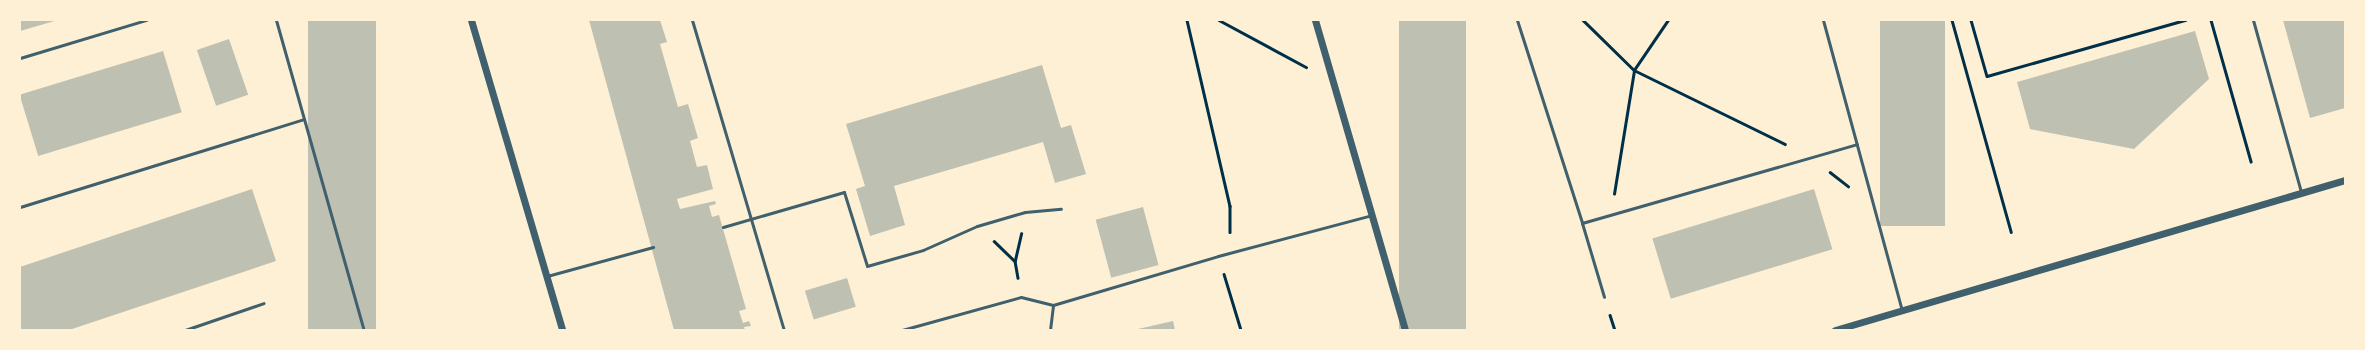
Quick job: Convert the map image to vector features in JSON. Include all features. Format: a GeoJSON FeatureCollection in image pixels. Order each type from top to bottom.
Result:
{"type":"FeatureCollection","features":[{"type":"Feature","properties":{"kind":"street"},"geometry":{"type":"LineString","coordinates":[[472,20],[562,330]]}},
{"type":"Feature","properties":{"kind":"street"},"geometry":{"type":"LineString","coordinates":[[1315,20],[1373,214],[1405,330]]}},
{"type":"Feature","properties":{"kind":"street"},"geometry":{"type":"LineString","coordinates":[[1835,330],[2345,180]]}},
{"type":"Feature","properties":{"kind":"lane"},"geometry":{"type":"LineString","coordinates":[[20,58],[146,20]]}},
{"type":"Feature","properties":{"kind":"lane"},"geometry":{"type":"LineString","coordinates":[[276,20],[364,330]]}},
{"type":"Feature","properties":{"kind":"lane"},"geometry":{"type":"LineString","coordinates":[[692,20],[784,330]]}},
{"type":"Feature","properties":{"kind":"lane"},"geometry":{"type":"LineString","coordinates":[[1517,20],[1604,297]]}},
{"type":"Feature","properties":{"kind":"lane"},"geometry":{"type":"LineString","coordinates":[[1823,20],[1902,311]]}},
{"type":"Feature","properties":{"kind":"lane"},"geometry":{"type":"LineString","coordinates":[[2253,20],[2301,193]]}},
{"type":"Feature","properties":{"kind":"lane"},"geometry":{"type":"LineString","coordinates":[[20,207],[304,119]]}},
{"type":"Feature","properties":{"kind":"lane"},"geometry":{"type":"LineString","coordinates":[[1582,223],[1857,144]]}},
{"type":"Feature","properties":{"kind":"lane"},"geometry":{"type":"LineString","coordinates":[[723,227],[844,192],[867,266],[923,250],[977,226],[1025,212],[1061,209]]}},
{"type":"Feature","properties":{"kind":"lane"},"geometry":{"type":"LineString","coordinates":[[902,330],[1021,297],[1053,305],[1218,256],[1373,214]]}},
{"type":"Feature","properties":{"kind":"lane"},"geometry":{"type":"LineString","coordinates":[[547,276],[653,247]]}},
{"type":"Feature","properties":{"kind":"lane"},"geometry":{"type":"LineString","coordinates":[[185,330],[264,304]]}},
{"type":"Feature","properties":{"kind":"lane"},"geometry":{"type":"LineString","coordinates":[[1050,330],[1053,305]]}},
{"type":"Feature","properties":{"kind":"path"},"geometry":{"type":"LineString","coordinates":[[1187,20],[1230,206],[1231,232],[1218,256],[1241,330]]}},
{"type":"Feature","properties":{"kind":"path"},"geometry":{"type":"LineString","coordinates":[[1219,20],[1333,81]]}},
{"type":"Feature","properties":{"kind":"path"},"geometry":{"type":"LineString","coordinates":[[1583,20],[1634,70],[1811,158],[1874,206]]}},
{"type":"Feature","properties":{"kind":"path"},"geometry":{"type":"LineString","coordinates":[[1610,215],[1634,70],[1668,20]]}},
{"type":"Feature","properties":{"kind":"path"},"geometry":{"type":"LineString","coordinates":[[1952,20],[2011,232]]}},
{"type":"Feature","properties":{"kind":"path"},"geometry":{"type":"LineString","coordinates":[[1971,20],[1987,76],[2185,20]]}},
{"type":"Feature","properties":{"kind":"path"},"geometry":{"type":"LineString","coordinates":[[2211,20],[2251,161]]}},
{"type":"Feature","properties":{"kind":"path"},"geometry":{"type":"LineString","coordinates":[[1021,297],[1015,261],[1025,212]]}},
{"type":"Feature","properties":{"kind":"path"},"geometry":{"type":"LineString","coordinates":[[977,226],[1015,261]]}},
{"type":"Feature","properties":{"kind":"path"},"geometry":{"type":"LineString","coordinates":[[1604,297],[1615,330]]}},
{"type":"Feature","properties":{"kind":"building"},"geometry":{"type":"Polygon","coordinates":[[[20,20],[58,20],[20,31],[20,20]]]}},
{"type":"Feature","properties":{"kind":"building"},"geometry":{"type":"Polygon","coordinates":[[[308,20],[376,20],[376,330],[308,330],[308,20]]]}},
{"type":"Feature","properties":{"kind":"building"},"geometry":{"type":"Polygon","coordinates":[[[589,20],[660,20],[667,42],[660,44],[678,107],[688,104],[698,138],[690,141],[697,167],[707,165],[713,189],[677,199],[680,209],[715,201],[716,204],[709,206],[712,217],[719,215],[746,309],[739,311],[743,323],[749,321],[751,326],[744,327],[745,330],[674,330],[589,20]]]}},
{"type":"Feature","properties":{"kind":"building"},"geometry":{"type":"Polygon","coordinates":[[[1399,20],[1466,20],[1466,330],[1399,330],[1399,20]]]}},
{"type":"Feature","properties":{"kind":"building"},"geometry":{"type":"Polygon","coordinates":[[[1880,20],[1945,20],[1945,226],[1880,226],[1880,20]]]}},
{"type":"Feature","properties":{"kind":"building"},"geometry":{"type":"Polygon","coordinates":[[[2283,20],[2345,20],[2345,108],[2310,118],[2283,20]]]}},
{"type":"Feature","properties":{"kind":"building"},"geometry":{"type":"Polygon","coordinates":[[[2195,31],[2209,79],[2134,149],[2030,129],[2017,82],[2195,31]]]}},
{"type":"Feature","properties":{"kind":"building"},"geometry":{"type":"Polygon","coordinates":[[[229,39],[248,95],[216,106],[197,50],[229,39]]]}},
{"type":"Feature","properties":{"kind":"building"},"geometry":{"type":"Polygon","coordinates":[[[163,51],[182,112],[38,156],[20,95],[163,51]]]}},
{"type":"Feature","properties":{"kind":"building"},"geometry":{"type":"Polygon","coordinates":[[[1042,65],[1061,128],[1071,125],[1086,174],[1055,183],[1043,142],[894,186],[905,225],[870,236],[856,189],[865,186],[846,124],[1042,65]]]}},
{"type":"Feature","properties":{"kind":"building"},"geometry":{"type":"Polygon","coordinates":[[[252,189],[276,261],[69,330],[20,330],[20,267],[252,189]]]}},
{"type":"Feature","properties":{"kind":"building"},"geometry":{"type":"Polygon","coordinates":[[[1814,189],[1832,249],[1671,299],[1652,238],[1814,189]]]}},
{"type":"Feature","properties":{"kind":"building"},"geometry":{"type":"Polygon","coordinates":[[[1143,207],[1159,265],[1111,278],[1096,220],[1143,207]]]}},
{"type":"Feature","properties":{"kind":"building"},"geometry":{"type":"Polygon","coordinates":[[[847,278],[856,307],[814,320],[805,291],[847,278]]]}},
{"type":"Feature","properties":{"kind":"building"},"geometry":{"type":"Polygon","coordinates":[[[1173,321],[1175,330],[1138,330],[1138,329],[1173,321]]]}}]}
